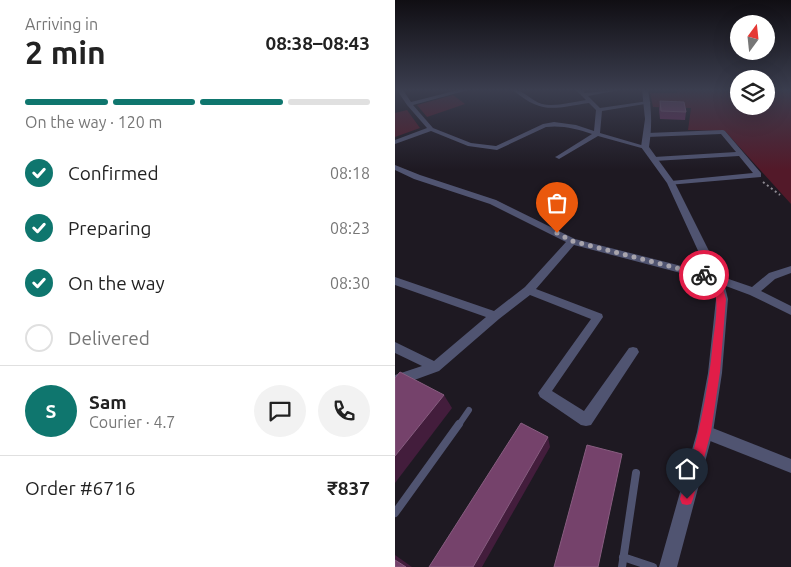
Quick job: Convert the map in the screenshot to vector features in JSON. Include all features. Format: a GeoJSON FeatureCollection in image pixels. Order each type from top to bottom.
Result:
{"type":"FeatureCollection","features":[{"type":"Feature","properties":{"kind":"street"},"geometry":{"type":"LineString","coordinates":[[420,116],[431,129],[470,145],[488,149],[506,145],[545,125],[555,124],[576,127],[597,134],[646,141],[723,132],[758,175]]}},
{"type":"Feature","properties":{"kind":"street"},"geometry":{"type":"LineString","coordinates":[[597,134],[598,116]]}},
{"type":"Feature","properties":{"kind":"street"},"geometry":{"type":"LineString","coordinates":[[647,116],[646,141],[654,160],[671,183],[717,279],[722,299],[715,372],[705,432],[668,567]]}},
{"type":"Feature","properties":{"kind":"street"},"geometry":{"type":"LineString","coordinates":[[395,142],[431,129]]}},
{"type":"Feature","properties":{"kind":"street"},"geometry":{"type":"LineString","coordinates":[[559,157],[597,134]]}},
{"type":"Feature","properties":{"kind":"street"},"geometry":{"type":"LineString","coordinates":[[654,160],[740,154]]}},
{"type":"Feature","properties":{"kind":"street"},"geometry":{"type":"LineString","coordinates":[[395,167],[493,202],[572,241],[717,279],[754,292],[791,311]]}},
{"type":"Feature","properties":{"kind":"street"},"geometry":{"type":"LineString","coordinates":[[671,183],[758,175]]}},
{"type":"Feature","properties":{"kind":"street"},"geometry":{"type":"LineString","coordinates":[[395,381],[435,366],[529,290],[572,241]]}},
{"type":"Feature","properties":{"kind":"street"},"geometry":{"type":"LineString","coordinates":[[754,292],[772,276],[791,269]]}},
{"type":"Feature","properties":{"kind":"street"},"geometry":{"type":"LineString","coordinates":[[395,281],[495,316]]}},
{"type":"Feature","properties":{"kind":"street"},"geometry":{"type":"LineString","coordinates":[[529,290],[598,317],[544,393],[586,420],[633,352]]}},
{"type":"Feature","properties":{"kind":"street"},"geometry":{"type":"LineString","coordinates":[[395,347],[435,366]]}},
{"type":"Feature","properties":{"kind":"street"},"geometry":{"type":"LineString","coordinates":[[705,432],[791,466]]}},
{"type":"Feature","properties":{"kind":"lane"},"geometry":{"type":"LineString","coordinates":[[395,513],[469,410]]}},
{"type":"Feature","properties":{"kind":"lane"},"geometry":{"type":"LineString","coordinates":[[622,567],[636,473]]}},
{"type":"Feature","properties":{"kind":"lane"},"geometry":{"type":"LineString","coordinates":[[623,557],[653,567]]}},
{"type":"Feature","properties":{"kind":"path"},"geometry":{"type":"LineString","coordinates":[[758,175],[780,195]]}},
{"type":"Feature","properties":{"kind":"shaded area"},"geometry":{"type":"Polygon","coordinates":[[[395,116],[412,116],[420,128],[395,137],[395,116]]]}},
{"type":"Feature","properties":{"kind":"shaded area"},"geometry":{"type":"Polygon","coordinates":[[[690,116],[791,116],[791,204],[725,131],[688,130],[690,116]]]}},
{"type":"Feature","properties":{"kind":"building"},"geometry":{"type":"Polygon","coordinates":[[[400,372],[444,395],[395,456],[395,378],[400,372]]]}},
{"type":"Feature","properties":{"kind":"building"},"geometry":{"type":"Polygon","coordinates":[[[521,423],[548,437],[473,567],[429,567],[521,423]]]}},
{"type":"Feature","properties":{"kind":"building"},"geometry":{"type":"Polygon","coordinates":[[[587,445],[622,454],[598,567],[554,567],[587,445]]]}},
{"type":"Feature","properties":{"kind":"building"},"geometry":{"type":"Polygon","coordinates":[[[395,560],[406,567],[395,567],[395,560]]]}},
{"type":"Feature","properties":{"kind":"way so far"},"geometry":{"type":"LineString","coordinates":[[557,233],[572,241],[704,275]]}},
{"type":"Feature","properties":{"kind":"route"},"geometry":{"type":"LineString","coordinates":[[687,499],[705,432],[715,372],[722,299],[717,279],[704,275]]}}]}
